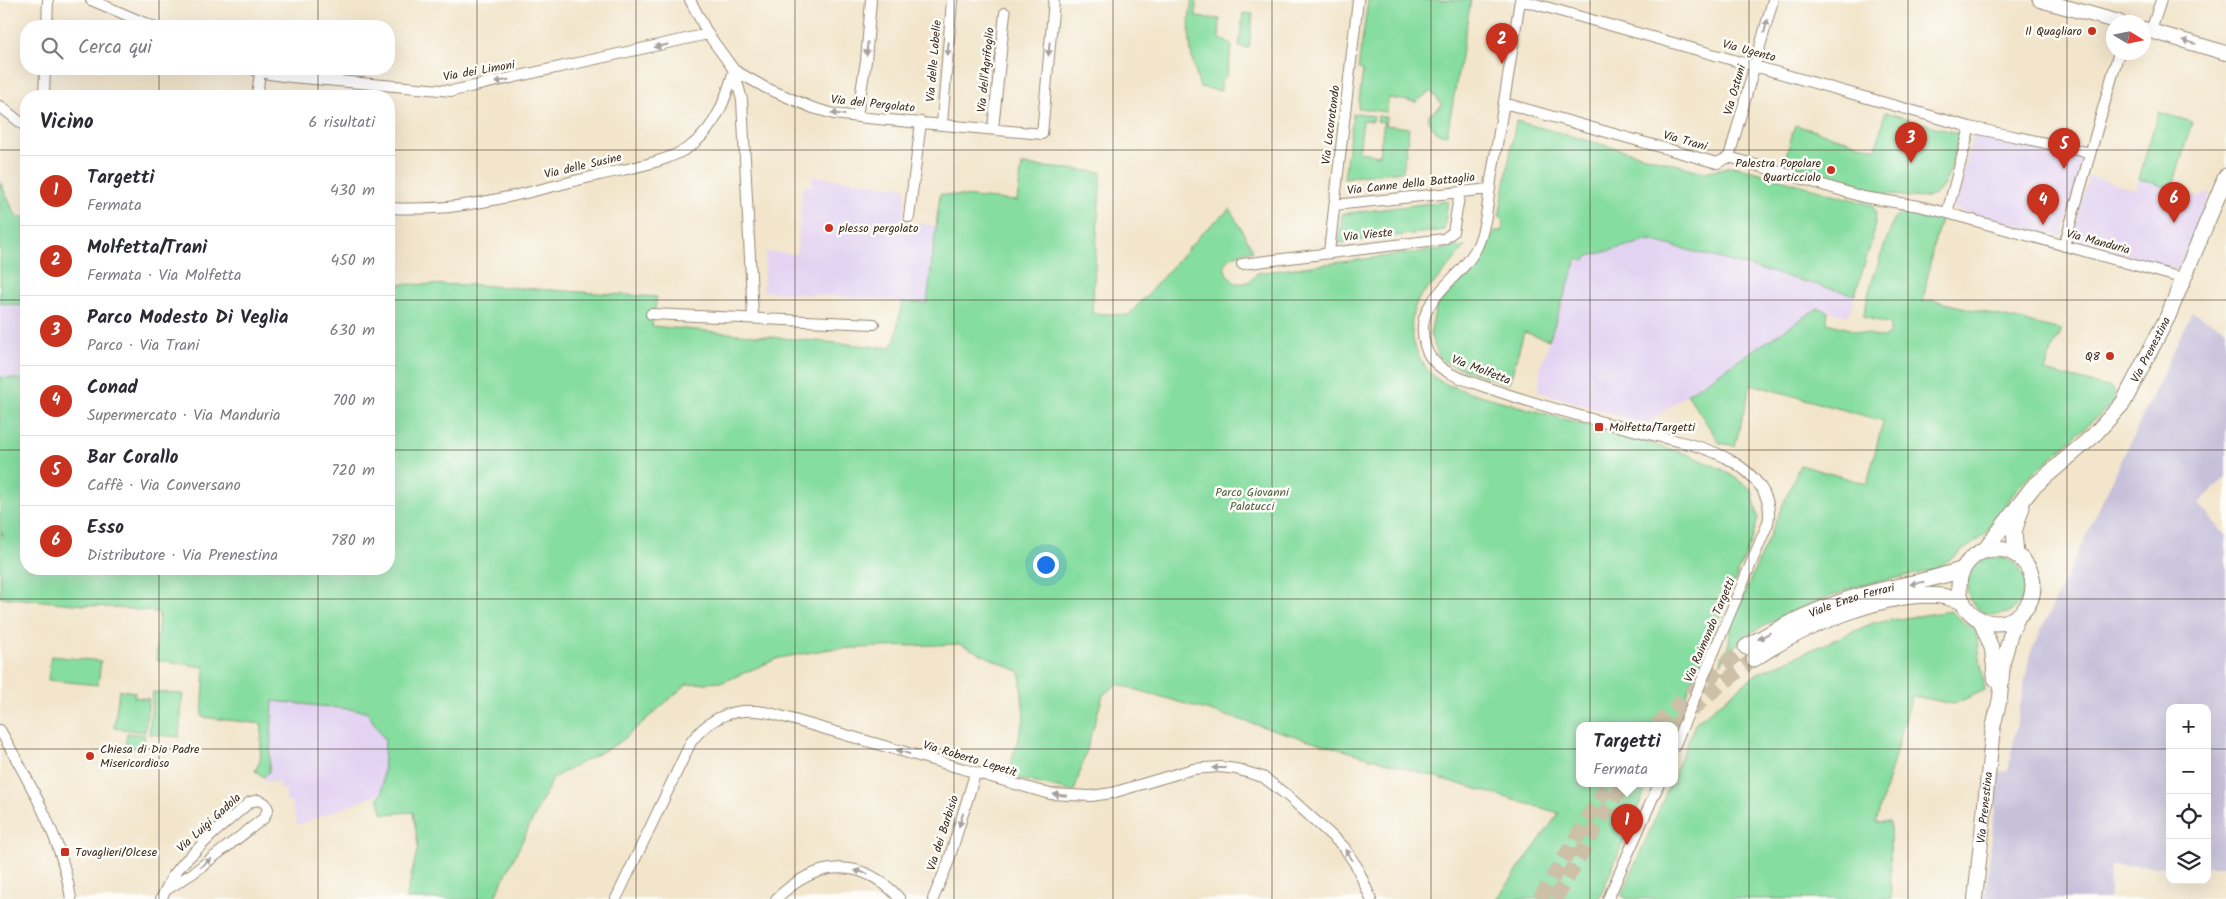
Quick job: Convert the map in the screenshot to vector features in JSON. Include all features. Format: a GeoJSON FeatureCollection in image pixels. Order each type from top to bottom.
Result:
{"type":"FeatureCollection","features":[{"type":"Feature","properties":{"kind":"main road","name":"Via Prenestina"},"geometry":{"type":"LineString","coordinates":[[1984,551],[2029,492],[2093,436],[2123,403],[2185,279],[2226,176]]}},
{"type":"Feature","properties":{"kind":"main road","name":"Via Prenestina"},"geometry":{"type":"LineString","coordinates":[[2016,554],[2014,532],[2029,492]]}},
{"type":"Feature","properties":{"kind":"main road"},"geometry":{"type":"LineString","coordinates":[[2003,549],[2016,554],[2028,567],[2033,582],[2030,602],[2020,615],[2009,621],[1997,624],[1980,620],[1972,614],[1963,602],[1959,583],[1963,569],[1973,558],[1984,551],[2003,549]]}},
{"type":"Feature","properties":{"kind":"main road","name":"Viale Enzo Ferrari"},"geometry":{"type":"LineString","coordinates":[[1963,569],[1935,579],[1872,592],[1823,608],[1786,625],[1750,653],[1868,606],[1909,597],[1932,595],[1963,602]]}},
{"type":"Feature","properties":{"kind":"street"},"geometry":{"type":"LineString","coordinates":[[47,20],[48,0]]}},
{"type":"Feature","properties":{"kind":"street"},"geometry":{"type":"LineString","coordinates":[[90,0],[138,20]]}},
{"type":"Feature","properties":{"kind":"street","name":"Via del Pergolato"},"geometry":{"type":"LineString","coordinates":[[690,0],[708,34],[734,70],[766,88],[813,108],[857,116],[1042,134],[1054,0]]}},
{"type":"Feature","properties":{"kind":"street"},"geometry":{"type":"LineString","coordinates":[[857,116],[866,61],[871,0]]}},
{"type":"Feature","properties":{"kind":"street","name":"Via delle Lobelie"},"geometry":{"type":"LineString","coordinates":[[942,124],[952,0]]}},
{"type":"Feature","properties":{"kind":"street","name":"Via Locorotondo"},"geometry":{"type":"LineString","coordinates":[[1329,252],[1358,0]]}},
{"type":"Feature","properties":{"kind":"street","name":"Via Ugento"},"geometry":{"type":"LineString","coordinates":[[1520,0],[1970,127],[2020,138],[2041,140],[2090,153]]}},
{"type":"Feature","properties":{"kind":"street","name":"Via Molfetta"},"geometry":{"type":"LineString","coordinates":[[1520,0],[1490,189],[1478,245],[1468,261],[1436,294],[1425,313],[1423,340],[1431,359],[1451,374],[1498,391],[1595,420],[1703,448],[1724,456],[1746,471],[1759,485],[1768,505],[1768,523]]}},
{"type":"Feature","properties":{"kind":"street","name":"Via Ostuni"},"geometry":{"type":"LineString","coordinates":[[1729,157],[1773,0]]}},
{"type":"Feature","properties":{"kind":"street"},"geometry":{"type":"LineString","coordinates":[[2151,22],[2160,0]]}},
{"type":"Feature","properties":{"kind":"street"},"geometry":{"type":"LineString","coordinates":[[2047,1],[2106,18]]}},
{"type":"Feature","properties":{"kind":"street","name":"Via dell'Agrifoglio"},"geometry":{"type":"LineString","coordinates":[[993,129],[1004,13]]}},
{"type":"Feature","properties":{"kind":"street"},"geometry":{"type":"LineString","coordinates":[[2151,31],[2226,53]]}},
{"type":"Feature","properties":{"kind":"street","name":"Via dei Limoni"},"geometry":{"type":"LineString","coordinates":[[281,75],[452,91],[708,34]]}},
{"type":"Feature","properties":{"kind":"street"},"geometry":{"type":"LineString","coordinates":[[2064,246],[2117,60]]}},
{"type":"Feature","properties":{"kind":"street"},"geometry":{"type":"LineString","coordinates":[[734,70],[742,100],[753,317]]}},
{"type":"Feature","properties":{"kind":"street","name":"Via delle Susine"},"geometry":{"type":"LineString","coordinates":[[395,208],[450,207],[491,200],[617,171],[678,153],[697,141],[712,125],[723,103],[734,70]]}},
{"type":"Feature","properties":{"kind":"street"},"geometry":{"type":"LineString","coordinates":[[44,90],[45,75]]}},
{"type":"Feature","properties":{"kind":"street"},"geometry":{"type":"LineString","coordinates":[[256,75],[256,90]]}},
{"type":"Feature","properties":{"kind":"street","name":"Via Trani"},"geometry":{"type":"LineString","coordinates":[[1504,103],[1717,163],[1729,157],[1864,197],[1919,206],[1947,213]]}},
{"type":"Feature","properties":{"kind":"street"},"geometry":{"type":"LineString","coordinates":[[0,106],[20,122]]}},
{"type":"Feature","properties":{"kind":"street","name":"Via del Pergolato"},"geometry":{"type":"LineString","coordinates":[[910,217],[921,122]]}},
{"type":"Feature","properties":{"kind":"street"},"geometry":{"type":"LineString","coordinates":[[1947,213],[1970,127]]}},
{"type":"Feature","properties":{"kind":"street","name":"Via Canne della Battaglia"},"geometry":{"type":"LineString","coordinates":[[1334,205],[1490,189]]}},
{"type":"Feature","properties":{"kind":"street","name":"Via Vieste"},"geometry":{"type":"LineString","coordinates":[[1242,264],[1448,238],[1455,227],[1460,192]]}},
{"type":"Feature","properties":{"kind":"street","name":"Via Manduria"},"geometry":{"type":"LineString","coordinates":[[1947,213],[2185,279]]}},
{"type":"Feature","properties":{"kind":"street"},"geometry":{"type":"LineString","coordinates":[[651,314],[753,317],[874,324]]}},
{"type":"Feature","properties":{"kind":"street","name":"Via Raimondo Targetti"},"geometry":{"type":"LineString","coordinates":[[1678,737],[1768,523]]}},
{"type":"Feature","properties":{"kind":"street","name":"Via Prenestina"},"geometry":{"type":"LineString","coordinates":[[1995,716],[2000,698],[2006,646],[2020,615]]}},
{"type":"Feature","properties":{"kind":"street","name":"Via Prenestina"},"geometry":{"type":"LineString","coordinates":[[1975,899],[1995,716],[1994,658],[1988,636],[1980,620]]}},
{"type":"Feature","properties":{"kind":"street","name":"Via Roberto Lepetit"},"geometry":{"type":"LineString","coordinates":[[616,899],[691,742],[706,725],[725,714],[746,709],[770,713],[975,774],[1050,794],[1091,796],[1137,786],[1193,769],[1236,769],[1263,777],[1323,826],[1349,854],[1357,867],[1370,899]]}},
{"type":"Feature","properties":{"kind":"street"},"geometry":{"type":"LineString","coordinates":[[0,730],[53,834],[61,856],[71,899]]}},
{"type":"Feature","properties":{"kind":"street","name":"Via dei Barbisio"},"geometry":{"type":"LineString","coordinates":[[933,899],[948,863],[975,774]]}},
{"type":"Feature","properties":{"kind":"street"},"geometry":{"type":"LineString","coordinates":[[1608,899],[1658,787]]}},
{"type":"Feature","properties":{"kind":"street","name":"Via Luigi Gadola"},"geometry":{"type":"LineString","coordinates":[[258,800],[265,803],[268,809],[264,818],[163,894],[172,877],[184,862],[215,832],[250,802],[258,800]]}},
{"type":"Feature","properties":{"kind":"street"},"geometry":{"type":"LineString","coordinates":[[781,896],[790,885],[813,872],[832,868],[857,871],[877,877],[900,899]]}},
{"type":"Feature","properties":{"kind":"street"},"geometry":{"type":"LineString","coordinates":[[1616,899],[1620,873]]}},
{"type":"Feature","properties":{"kind":"shaded area"},"geometry":{"type":"Polygon","coordinates":[[[1975,129],[2083,157],[2062,237],[1953,209],[1975,129]]]}},
{"type":"Feature","properties":{"kind":"shaded area"},"geometry":{"type":"Polygon","coordinates":[[[812,176],[906,188],[903,222],[937,226],[927,303],[763,291],[766,252],[797,254],[803,185],[812,187],[812,176]]]}},
{"type":"Feature","properties":{"kind":"shaded area"},"geometry":{"type":"Polygon","coordinates":[[[2089,176],[2136,190],[2139,179],[2198,197],[2211,191],[2177,270],[2077,242],[2073,236],[2089,176]]]}},
{"type":"Feature","properties":{"kind":"shaded area"},"geometry":{"type":"Polygon","coordinates":[[[1650,240],[1855,295],[1848,316],[1818,308],[1687,394],[1646,424],[1538,391],[1541,366],[1576,263],[1583,261],[1589,256],[1650,240]]]}},
{"type":"Feature","properties":{"kind":"shaded area"},"geometry":{"type":"Polygon","coordinates":[[[0,303],[20,306],[20,379],[0,377],[0,303]]]}},
{"type":"Feature","properties":{"kind":"shaded area"},"geometry":{"type":"Polygon","coordinates":[[[2192,312],[2226,329],[2226,477],[2199,503],[2226,536],[2226,866],[2211,866],[2211,704],[2166,704],[2166,866],[2110,866],[2109,899],[1985,899],[1999,772],[2008,771],[2030,654],[2192,312]]]}},
{"type":"Feature","properties":{"kind":"shaded area"},"geometry":{"type":"Polygon","coordinates":[[[273,701],[366,711],[385,740],[382,793],[298,825],[291,802],[286,802],[286,789],[279,790],[279,782],[264,781],[264,777],[269,772],[273,701]]]}},
{"type":"Feature","properties":{"kind":"green space"},"geometry":{"type":"Polygon","coordinates":[[[1192,0],[1196,0],[1196,17],[1220,19],[1219,39],[1230,43],[1232,47],[1227,75],[1221,81],[1221,91],[1200,87],[1191,55],[1189,22],[1192,0]]]}},
{"type":"Feature","properties":{"kind":"green space"},"geometry":{"type":"Polygon","coordinates":[[[1368,0],[1471,0],[1447,135],[1437,133],[1428,121],[1429,115],[1442,105],[1431,91],[1416,102],[1388,98],[1387,112],[1358,108],[1363,70],[1358,69],[1368,0]]]}},
{"type":"Feature","properties":{"kind":"green space"},"geometry":{"type":"Polygon","coordinates":[[[1243,13],[1253,14],[1249,48],[1239,47],[1243,13]]]}},
{"type":"Feature","properties":{"kind":"green space"},"geometry":{"type":"Polygon","coordinates":[[[1885,112],[1959,134],[1949,174],[1936,194],[1925,197],[1908,197],[1886,193],[1783,166],[1795,125],[1876,149],[1885,112]]]}},
{"type":"Feature","properties":{"kind":"green space"},"geometry":{"type":"Polygon","coordinates":[[[2158,112],[2192,122],[2172,189],[2139,179],[2158,112]]]}},
{"type":"Feature","properties":{"kind":"green space"},"geometry":{"type":"Polygon","coordinates":[[[1353,114],[1374,116],[1373,121],[1363,120],[1359,152],[1379,155],[1384,122],[1377,121],[1378,116],[1386,117],[1385,125],[1409,128],[1403,171],[1344,178],[1353,114]]]}},
{"type":"Feature","properties":{"kind":"green space"},"geometry":{"type":"Polygon","coordinates":[[[1516,121],[1704,172],[1734,166],[1872,205],[1876,212],[1874,233],[1855,295],[1650,240],[1589,256],[1583,261],[1577,259],[1549,340],[1524,332],[1509,384],[1448,364],[1439,357],[1430,334],[1436,307],[1475,265],[1488,246],[1495,231],[1502,231],[1504,222],[1499,217],[1516,121]]]}},
{"type":"Feature","properties":{"kind":"green space","name":"Parco Giovanni Palatucci"},"geometry":{"type":"Polygon","coordinates":[[[1022,165],[1101,172],[1092,313],[1129,315],[1204,231],[1230,209],[1253,250],[1238,254],[1227,260],[1225,270],[1235,283],[1248,282],[1257,273],[1465,246],[1439,278],[1422,294],[1414,309],[1412,332],[1414,344],[1424,365],[1440,381],[1469,392],[1687,454],[1724,470],[1752,490],[1758,518],[1752,540],[1675,722],[1576,722],[1576,787],[1647,787],[1599,899],[1497,899],[1559,813],[1117,684],[1103,695],[1074,792],[1007,776],[1024,719],[1020,672],[960,644],[830,649],[779,658],[723,682],[687,684],[620,742],[553,778],[494,899],[406,899],[418,846],[413,812],[383,814],[378,798],[382,793],[385,740],[366,711],[273,701],[269,772],[264,777],[255,771],[260,761],[262,724],[202,717],[205,667],[156,660],[159,612],[0,597],[0,532],[4,536],[0,530],[0,377],[20,379],[20,575],[395,575],[395,284],[475,285],[657,297],[652,326],[891,348],[895,340],[902,302],[927,303],[940,194],[1017,201],[1022,165]]]}},
{"type":"Feature","properties":{"kind":"green space"},"geometry":{"type":"Polygon","coordinates":[[[0,182],[16,216],[20,216],[20,306],[0,303],[0,182]]]}},
{"type":"Feature","properties":{"kind":"green space"},"geometry":{"type":"Polygon","coordinates":[[[1448,201],[1444,230],[1339,243],[1342,214],[1448,201]]]}},
{"type":"Feature","properties":{"kind":"green space"},"geometry":{"type":"Polygon","coordinates":[[[1903,211],[1939,215],[1941,219],[1933,247],[1923,302],[1931,300],[2062,330],[2051,351],[2045,371],[2111,388],[2115,393],[2113,403],[2020,485],[1983,536],[1935,570],[1858,586],[1787,613],[1742,638],[1720,664],[1729,643],[1730,627],[1800,465],[1867,484],[1883,421],[1751,384],[1735,446],[1720,443],[1687,394],[1818,308],[1828,311],[1827,323],[1883,338],[1890,333],[1890,324],[1863,317],[1871,284],[1894,218],[1903,211]]]}},
{"type":"Feature","properties":{"kind":"green space"},"geometry":{"type":"Polygon","coordinates":[[[1996,557],[2007,559],[2020,570],[2025,586],[2023,597],[2012,610],[1996,615],[1985,613],[1972,602],[1967,586],[1969,575],[1980,562],[1996,557]]]}},
{"type":"Feature","properties":{"kind":"green space"},"geometry":{"type":"Polygon","coordinates":[[[1950,611],[1976,632],[1985,690],[1954,704],[1912,696],[1876,822],[1890,822],[1891,899],[1625,899],[1622,895],[1669,787],[1678,787],[1678,765],[1696,722],[1758,673],[1873,623],[1950,611]]]}},
{"type":"Feature","properties":{"kind":"green space"},"geometry":{"type":"Polygon","coordinates":[[[51,656],[101,661],[98,685],[48,680],[51,656]]]}},
{"type":"Feature","properties":{"kind":"green space"},"geometry":{"type":"Polygon","coordinates":[[[119,690],[135,692],[134,697],[149,699],[145,732],[114,728],[119,690]]]}},
{"type":"Feature","properties":{"kind":"green space"},"geometry":{"type":"Polygon","coordinates":[[[153,692],[183,694],[179,737],[149,734],[153,692]]]}},
{"type":"Feature","properties":{"kind":"green space"},"geometry":{"type":"Polygon","coordinates":[[[127,733],[145,735],[143,750],[125,748],[127,733]]]}},
{"type":"Feature","properties":{"kind":"tunnel"},"geometry":{"type":"LineString","coordinates":[[1660,722],[1746,647]]}},
{"type":"Feature","properties":{"kind":"tunnel"},"geometry":{"type":"LineString","coordinates":[[1678,722],[1709,694],[1754,659]]}},
{"type":"Feature","properties":{"kind":"tunnel"},"geometry":{"type":"LineString","coordinates":[[1540,899],[1606,787]]}},
{"type":"Feature","properties":{"kind":"tunnel"},"geometry":{"type":"LineString","coordinates":[[1555,899],[1596,827],[1622,787]]}},
{"type":"Feature","properties":{"kind":"place","name":"Il Quagliaro"},"geometry":{"type":"Point","coordinates":[2092,31]}},
{"type":"Feature","properties":{"kind":"place","name":"Molfetta/Trani"},"geometry":{"type":"Point","coordinates":[1502,64]}},
{"type":"Feature","properties":{"kind":"place","name":"Parco Modesto Di Veglia"},"geometry":{"type":"Point","coordinates":[1911,163]}},
{"type":"Feature","properties":{"kind":"place","name":"Bar Corallo"},"geometry":{"type":"Point","coordinates":[2064,169]}},
{"type":"Feature","properties":{"kind":"place","name":"Palestra Popolare Quarticciolo"},"geometry":{"type":"Point","coordinates":[1831,170]}},
{"type":"Feature","properties":{"kind":"place","name":"Esso"},"geometry":{"type":"Point","coordinates":[2174,223]}},
{"type":"Feature","properties":{"kind":"place","name":"Conad"},"geometry":{"type":"Point","coordinates":[2043,225]}},
{"type":"Feature","properties":{"kind":"place","name":"plesso pergolato"},"geometry":{"type":"Point","coordinates":[829,228]}},
{"type":"Feature","properties":{"kind":"place","name":"Q8"},"geometry":{"type":"Point","coordinates":[2110,356]}},
{"type":"Feature","properties":{"kind":"place","name":"Molfetta/Targetti"},"geometry":{"type":"Point","coordinates":[1599,427]}},
{"type":"Feature","properties":{"kind":"place","name":"Chiesa di Dio Padre Misericordioso"},"geometry":{"type":"Point","coordinates":[90,756]}},
{"type":"Feature","properties":{"kind":"place","name":"Targetti"},"geometry":{"type":"Point","coordinates":[1627,845]}},
{"type":"Feature","properties":{"kind":"place","name":"Tovaglieri/Olcese"},"geometry":{"type":"Point","coordinates":[65,852]}}]}
